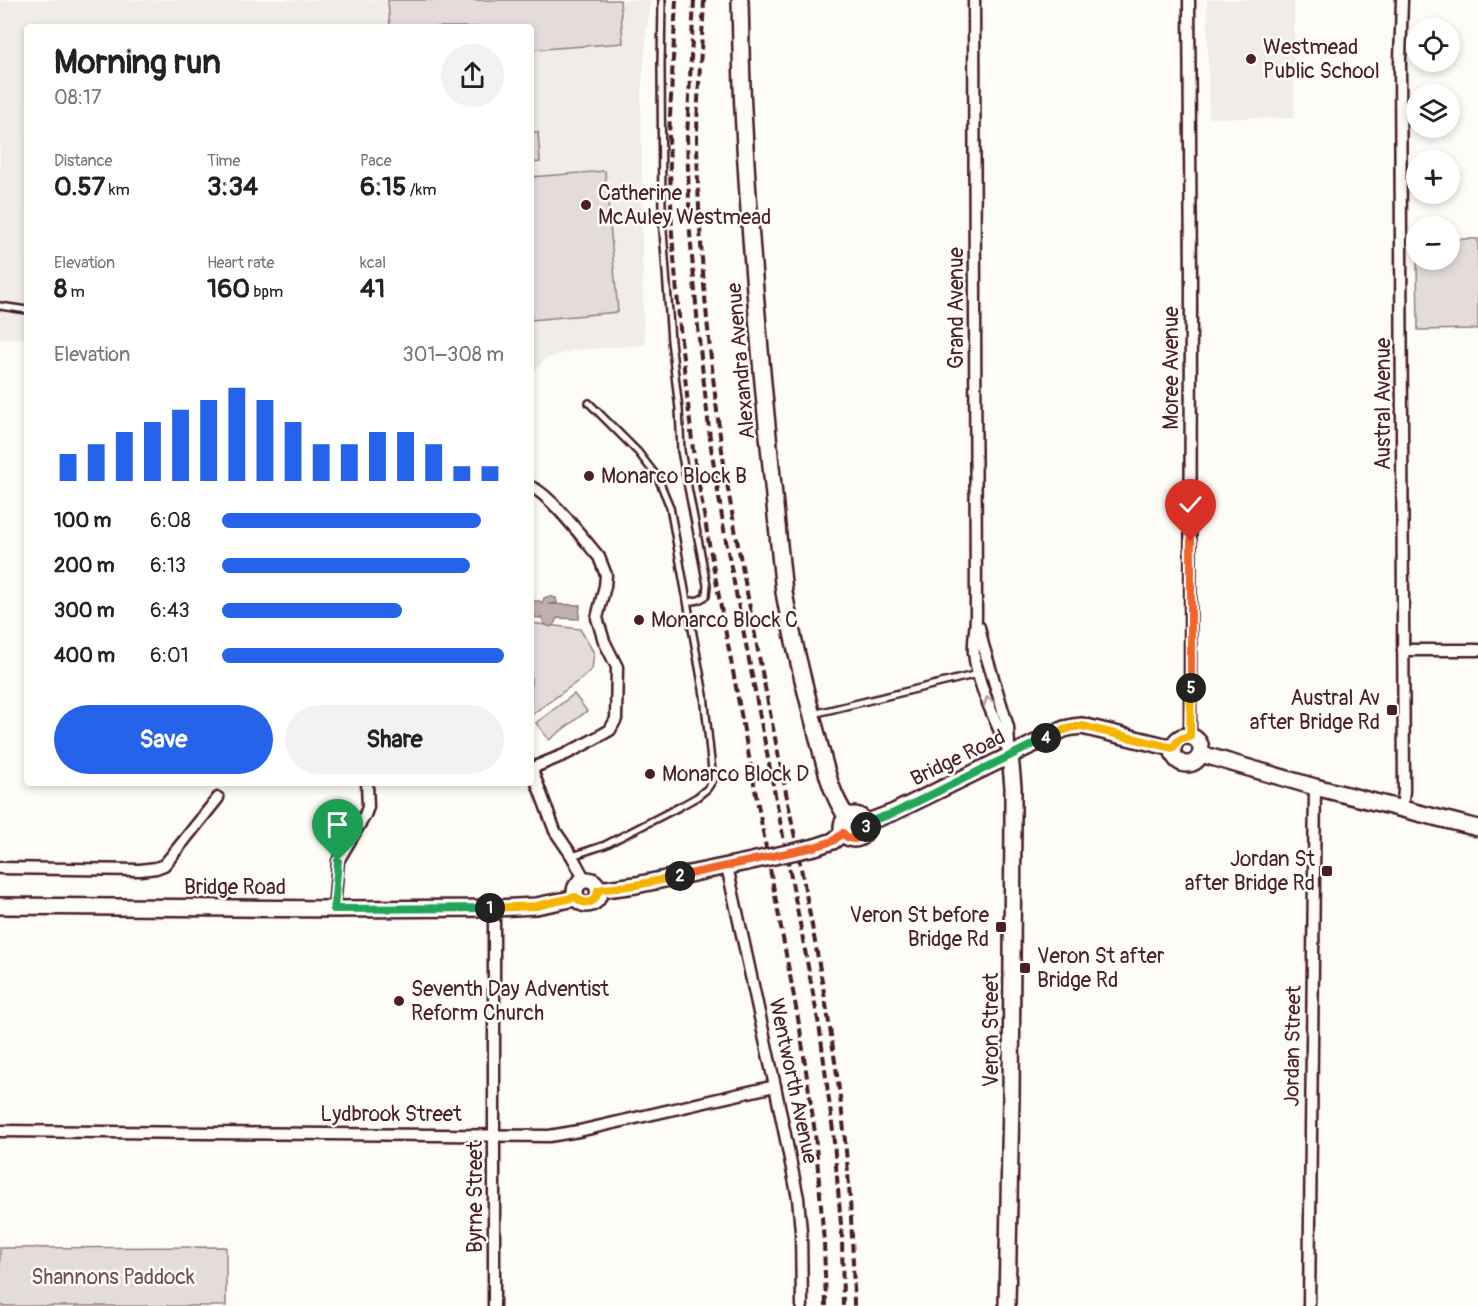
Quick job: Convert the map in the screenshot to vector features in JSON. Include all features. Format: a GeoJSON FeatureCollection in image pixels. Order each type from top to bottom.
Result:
{"type":"FeatureCollection","features":[{"type":"Feature","properties":{"kind":"street","name":"Alexandra Avenue"},"geometry":{"type":"LineString","coordinates":[[741,0],[742,107],[749,209],[784,592],[790,627],[829,781],[847,817]]}},
{"type":"Feature","properties":{"kind":"street","name":"Grand Avenue"},"geometry":{"type":"LineString","coordinates":[[974,0],[976,615],[974,652],[978,674],[997,727],[1010,755]]}},
{"type":"Feature","properties":{"kind":"street","name":"Moree Avenue"},"geometry":{"type":"LineString","coordinates":[[1188,0],[1191,342],[1190,737]]}},
{"type":"Feature","properties":{"kind":"street","name":"Austral Avenue"},"geometry":{"type":"LineString","coordinates":[[1402,0],[1400,60],[1404,790],[1402,808]]}},
{"type":"Feature","properties":{"kind":"street"},"geometry":{"type":"LineString","coordinates":[[534,488],[539,490],[558,509],[599,557],[603,565],[606,575],[605,585],[597,618],[604,641],[617,667],[617,685],[616,719],[610,730],[566,754],[534,767]]}},
{"type":"Feature","properties":{"kind":"street","name":"Grand Avenue"},"geometry":{"type":"LineString","coordinates":[[976,615],[1008,728],[1010,755]]}},
{"type":"Feature","properties":{"kind":"street"},"geometry":{"type":"LineString","coordinates":[[1403,650],[1478,650]]}},
{"type":"Feature","properties":{"kind":"street","name":"Bridge Road"},"geometry":{"type":"LineString","coordinates":[[865,823],[894,813],[1064,729],[1082,726],[1173,748]]}},
{"type":"Feature","properties":{"kind":"street"},"geometry":{"type":"LineString","coordinates":[[1190,737],[1199,743],[1201,754],[1199,759],[1191,764],[1182,764],[1175,757],[1173,748],[1179,739],[1190,737]]}},
{"type":"Feature","properties":{"kind":"street"},"geometry":{"type":"LineString","coordinates":[[1201,754],[1315,787],[1478,828]]}},
{"type":"Feature","properties":{"kind":"street","name":"Veron Street"},"geometry":{"type":"LineString","coordinates":[[1007,1306],[1013,817],[1010,755]]}},
{"type":"Feature","properties":{"kind":"street"},"geometry":{"type":"LineString","coordinates":[[534,776],[555,831],[585,880]]}},
{"type":"Feature","properties":{"kind":"street"},"geometry":{"type":"LineString","coordinates":[[334,909],[338,861],[365,815],[368,807],[367,786]]}},
{"type":"Feature","properties":{"kind":"street","name":"Jordan Street"},"geometry":{"type":"LineString","coordinates":[[1309,1306],[1315,787]]}},
{"type":"Feature","properties":{"kind":"street"},"geometry":{"type":"LineString","coordinates":[[0,868],[127,870],[156,868],[164,865],[218,798]]}},
{"type":"Feature","properties":{"kind":"street"},"geometry":{"type":"LineString","coordinates":[[858,815],[865,823],[865,831],[860,838],[848,838],[843,833],[842,826],[847,817],[858,815]]}},
{"type":"Feature","properties":{"kind":"street"},"geometry":{"type":"LineString","coordinates":[[598,890],[636,885],[814,847],[833,841],[843,833]]}},
{"type":"Feature","properties":{"kind":"street","name":"Wentworth Avenue"},"geometry":{"type":"LineString","coordinates":[[727,866],[798,1198],[802,1306]]}},
{"type":"Feature","properties":{"kind":"street"},"geometry":{"type":"LineString","coordinates":[[585,880],[593,882],[598,890],[597,898],[590,903],[583,903],[576,897],[577,886],[585,880]]}},
{"type":"Feature","properties":{"kind":"street","name":"Bridge Road"},"geometry":{"type":"LineString","coordinates":[[0,906],[494,908],[536,906],[576,897]]}},
{"type":"Feature","properties":{"kind":"street","name":"Byrne Street"},"geometry":{"type":"LineString","coordinates":[[494,908],[494,1306]]}},
{"type":"Feature","properties":{"kind":"street","name":"Lydbrook Street"},"geometry":{"type":"LineString","coordinates":[[0,1131],[549,1136],[775,1086]]}},
{"type":"Feature","properties":{"kind":"lane"},"geometry":{"type":"LineString","coordinates":[[662,0],[662,217],[671,341],[679,409],[681,451],[707,585],[706,596],[688,602]]}},
{"type":"Feature","properties":{"kind":"lane"},"geometry":{"type":"LineString","coordinates":[[0,306],[24,310]]}},
{"type":"Feature","properties":{"kind":"lane"},"geometry":{"type":"LineString","coordinates":[[572,856],[605,845],[679,807],[697,797],[713,780],[704,695],[670,507],[658,478],[638,452],[589,403]]}},
{"type":"Feature","properties":{"kind":"lane"},"geometry":{"type":"LineString","coordinates":[[812,714],[978,674]]}},
{"type":"Feature","properties":{"kind":"shaded area","name":"Catherine McAuley Westmead"},"geometry":{"type":"Polygon","coordinates":[[[0,0],[650,0],[641,93],[645,345],[573,350],[545,359],[534,372],[534,24],[24,24],[24,337],[0,339],[0,0]]]}},
{"type":"Feature","properties":{"kind":"shaded area","name":"Westmead Public School"},"geometry":{"type":"Polygon","coordinates":[[[1207,0],[1294,0],[1294,118],[1209,118],[1207,0]]]}},
{"type":"Feature","properties":{"kind":"shaded area"},"geometry":{"type":"Polygon","coordinates":[[[549,596],[556,598],[557,603],[548,604],[580,605],[579,619],[557,618],[554,625],[550,627],[544,624],[542,618],[534,617],[534,601],[540,601],[542,604],[544,598],[549,596]]]}},
{"type":"Feature","properties":{"kind":"green space"},"geometry":{"type":"Polygon","coordinates":[[[388,0],[620,0],[623,43],[534,50],[534,24],[390,24],[388,0]]]}},
{"type":"Feature","properties":{"kind":"green space"},"geometry":{"type":"Polygon","coordinates":[[[534,132],[538,132],[540,162],[534,163],[534,132]]]}},
{"type":"Feature","properties":{"kind":"green space"},"geometry":{"type":"Polygon","coordinates":[[[605,171],[618,312],[534,320],[534,177],[605,171]]]}},
{"type":"Feature","properties":{"kind":"green space"},"geometry":{"type":"Polygon","coordinates":[[[1460,239],[1478,239],[1478,329],[1418,330],[1417,270],[1460,270],[1460,239]]]}},
{"type":"Feature","properties":{"kind":"green space"},"geometry":{"type":"Polygon","coordinates":[[[534,623],[580,629],[594,653],[592,669],[534,713],[534,623]]]}},
{"type":"Feature","properties":{"kind":"green space"},"geometry":{"type":"Polygon","coordinates":[[[574,694],[587,711],[549,740],[536,723],[574,694]]]}},
{"type":"Feature","properties":{"kind":"green space","name":"Shannons Paddock"},"geometry":{"type":"Polygon","coordinates":[[[226,1247],[226,1306],[0,1306],[0,1248],[226,1247]]]}},
{"type":"Feature","properties":{"kind":"railway"},"geometry":{"type":"LineString","coordinates":[[676,0],[669,136],[672,234],[693,450],[800,1029],[815,1133],[824,1242],[826,1306]]}},
{"type":"Feature","properties":{"kind":"railway"},"geometry":{"type":"LineString","coordinates":[[694,0],[687,137],[690,233],[711,447],[725,536],[820,1031],[833,1131],[842,1236],[843,1306]]}},
{"type":"Feature","properties":{"kind":"railway"},"geometry":{"type":"LineString","coordinates":[[704,0],[697,139],[704,291],[712,367],[731,509],[808,904],[837,1075],[849,1190],[854,1306]]}},
{"type":"Feature","properties":{"kind":"place","name":"Westmead Public School"},"geometry":{"type":"Point","coordinates":[1251,59]}},
{"type":"Feature","properties":{"kind":"place","name":"Catherine McAuley Westmead"},"geometry":{"type":"Point","coordinates":[586,205]}},
{"type":"Feature","properties":{"kind":"place","name":"Monarco Block B"},"geometry":{"type":"Point","coordinates":[589,476]}},
{"type":"Feature","properties":{"kind":"place","name":"Monarco Block C"},"geometry":{"type":"Point","coordinates":[639,620]}},
{"type":"Feature","properties":{"kind":"place","name":"Austral Av after Bridge Rd"},"geometry":{"type":"Point","coordinates":[1392,710]}},
{"type":"Feature","properties":{"kind":"place","name":"Monarco Block D"},"geometry":{"type":"Point","coordinates":[650,774]}},
{"type":"Feature","properties":{"kind":"place","name":"Jordan St after Bridge Rd"},"geometry":{"type":"Point","coordinates":[1327,871]}},
{"type":"Feature","properties":{"kind":"place","name":"Veron St before Bridge Rd"},"geometry":{"type":"Point","coordinates":[1001,927]}},
{"type":"Feature","properties":{"kind":"place","name":"Veron St after Bridge Rd"},"geometry":{"type":"Point","coordinates":[1025,968]}},
{"type":"Feature","properties":{"kind":"place","name":"Seventh Day Adventist Reform Church"},"geometry":{"type":"Point","coordinates":[399,1001]}},
{"type":"Feature","properties":{"kind":"route"},"geometry":{"type":"LineString","coordinates":[[338,861],[334,909],[536,906],[576,897],[583,903],[590,903],[597,898],[598,890],[636,885],[814,847],[833,841],[843,833],[848,838],[860,838],[865,831],[865,823],[894,813],[1064,729],[1082,726],[1173,748],[1179,739],[1190,737],[1191,541]]}}]}
